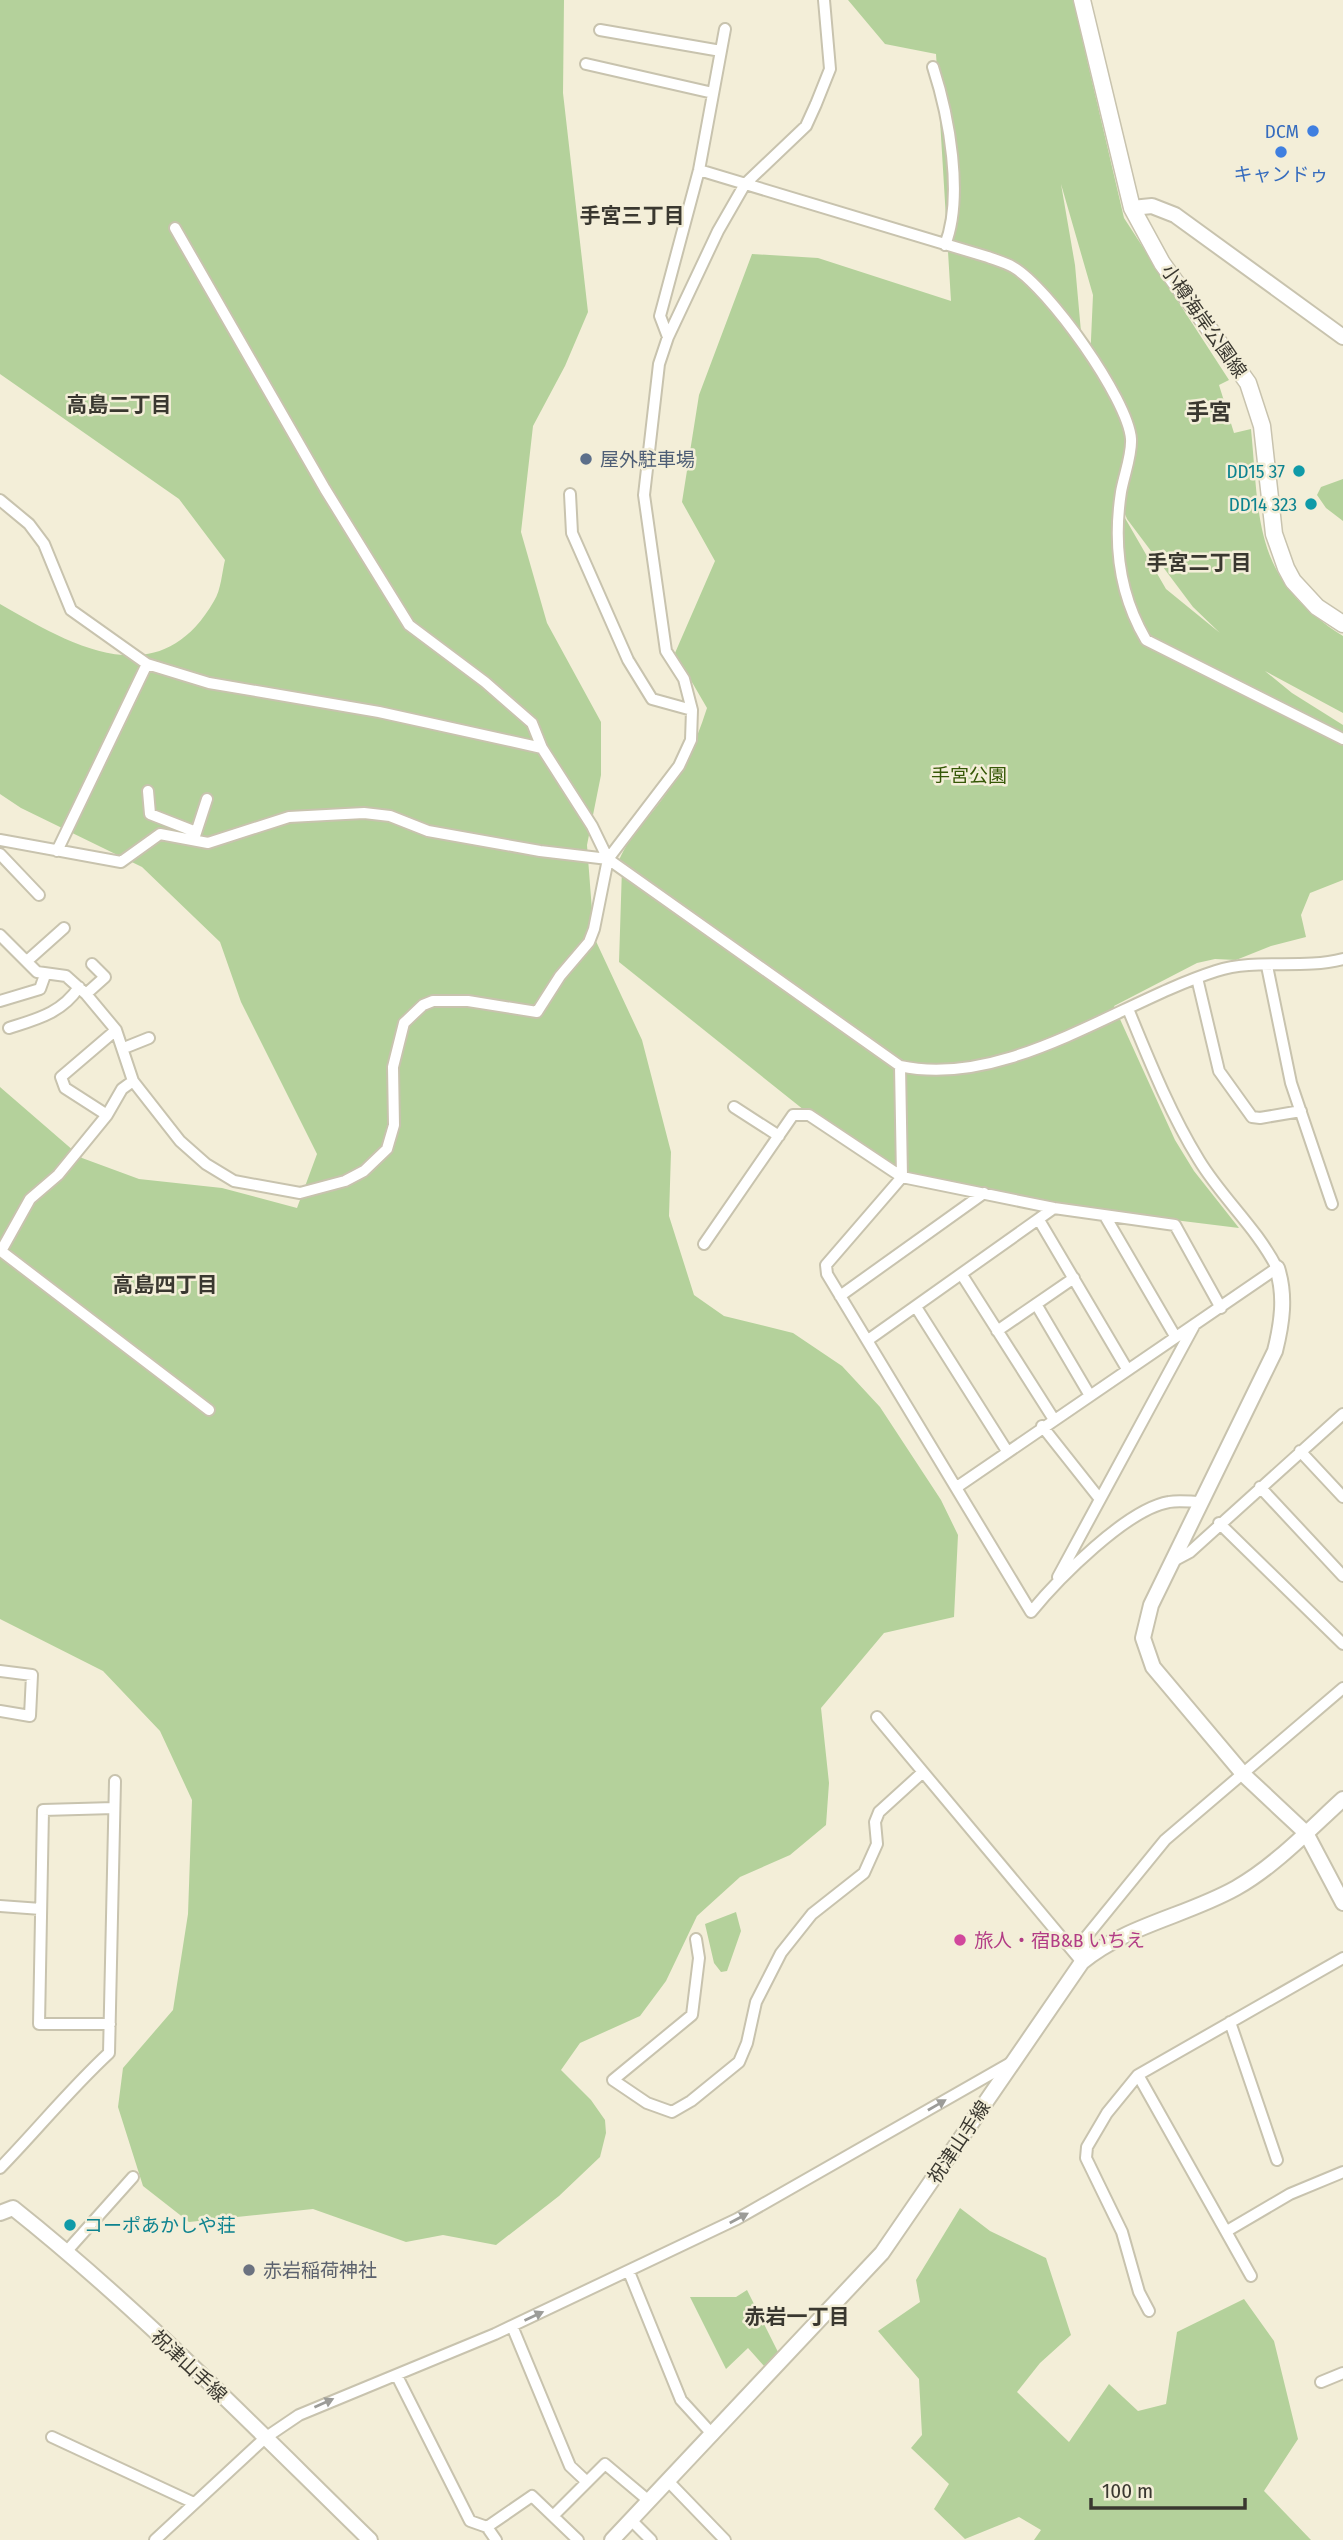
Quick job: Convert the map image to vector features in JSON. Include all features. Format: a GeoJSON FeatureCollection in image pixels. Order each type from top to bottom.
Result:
{"type":"FeatureCollection","features":[{"type":"Feature","properties":{"kind":"main road","name":"小樽海岸公園線"},"geometry":{"type":"LineString","coordinates":[[1083,0],[1132,208],[1162,263],[1248,383],[1262,426],[1274,534],[1286,568],[1293,581],[1317,607],[1343,624]]}},
{"type":"Feature","properties":{"kind":"street"},"geometry":{"type":"LineString","coordinates":[[0,935],[37,972],[45,975],[65,975],[83,991],[116,1030],[133,1081],[180,1141],[206,1164],[234,1181],[300,1193],[345,1181],[364,1171],[387,1149],[394,1125],[393,1067],[408,1017],[423,1005],[433,1001],[468,1002],[537,1012],[560,976],[589,942],[608,859],[679,766],[691,740],[692,710],[684,679],[666,650],[644,495],[659,364],[668,337],[718,231],[745,184],[806,126],[817,104],[830,69],[824,0]]}},
{"type":"Feature","properties":{"kind":"street"},"geometry":{"type":"LineString","coordinates":[[668,337],[660,316],[699,170],[725,29]]}},
{"type":"Feature","properties":{"kind":"street"},"geometry":{"type":"LineString","coordinates":[[600,30],[721,51]]}},
{"type":"Feature","properties":{"kind":"street"},"geometry":{"type":"LineString","coordinates":[[586,64],[713,93]]}},
{"type":"Feature","properties":{"kind":"street"},"geometry":{"type":"LineString","coordinates":[[933,67],[940,89],[953,182],[953,216],[945,245]]}},
{"type":"Feature","properties":{"kind":"street"},"geometry":{"type":"LineString","coordinates":[[699,170],[1013,267],[1034,284],[1096,364],[1128,418],[1132,443],[1120,499],[1118,564],[1134,620],[1146,640],[1343,739]]}},
{"type":"Feature","properties":{"kind":"street"},"geometry":{"type":"LineString","coordinates":[[1132,208],[1152,206],[1175,215],[1343,337]]}},
{"type":"Feature","properties":{"kind":"street"},"geometry":{"type":"LineString","coordinates":[[175,228],[332,500],[409,625],[485,682],[532,723],[542,748],[592,826],[608,859]]}},
{"type":"Feature","properties":{"kind":"street"},"geometry":{"type":"LineString","coordinates":[[570,494],[572,533],[628,660],[652,699],[692,710]]}},
{"type":"Feature","properties":{"kind":"street"},"geometry":{"type":"LineString","coordinates":[[0,500],[29,524],[44,544],[71,610],[147,664],[209,683],[379,712],[542,748]]}},
{"type":"Feature","properties":{"kind":"street"},"geometry":{"type":"LineString","coordinates":[[57,851],[147,664]]}},
{"type":"Feature","properties":{"kind":"street"},"geometry":{"type":"LineString","coordinates":[[148,791],[150,814],[208,843],[242,835],[289,817],[364,813],[390,816],[428,831],[540,851],[608,859],[900,1066],[939,1071],[969,1067],[1072,1034],[1197,978],[1246,964],[1267,966],[1329,963],[1343,959]]}},
{"type":"Feature","properties":{"kind":"street"},"geometry":{"type":"LineString","coordinates":[[194,837],[207,799]]}},
{"type":"Feature","properties":{"kind":"street"},"geometry":{"type":"LineString","coordinates":[[0,840],[121,862],[160,834],[194,837]]}},
{"type":"Feature","properties":{"kind":"street"},"geometry":{"type":"LineString","coordinates":[[0,854],[39,895]]}},
{"type":"Feature","properties":{"kind":"street"},"geometry":{"type":"LineString","coordinates":[[27,961],[64,928]]}},
{"type":"Feature","properties":{"kind":"street"},"geometry":{"type":"LineString","coordinates":[[9,1028],[52,1014],[105,977],[92,964]]}},
{"type":"Feature","properties":{"kind":"street"},"geometry":{"type":"LineString","coordinates":[[1267,966],[1291,1083],[1332,1204]]}},
{"type":"Feature","properties":{"kind":"street"},"geometry":{"type":"LineString","coordinates":[[0,1001],[40,989],[45,975]]}},
{"type":"Feature","properties":{"kind":"street"},"geometry":{"type":"LineString","coordinates":[[1197,978],[1219,1071],[1252,1116],[1260,1118],[1301,1111]]}},
{"type":"Feature","properties":{"kind":"street"},"geometry":{"type":"LineString","coordinates":[[1128,1010],[1155,1073],[1199,1161],[1262,1239],[1277,1268],[1283,1287],[1283,1321],[1275,1351],[1151,1605],[1145,1625],[1147,1648],[1153,1667],[1244,1775],[1306,1833],[1343,1902]]}},
{"type":"Feature","properties":{"kind":"street"},"geometry":{"type":"LineString","coordinates":[[107,1115],[65,1088],[61,1077],[116,1030]]}},
{"type":"Feature","properties":{"kind":"street"},"geometry":{"type":"LineString","coordinates":[[124,1048],[149,1038]]}},
{"type":"Feature","properties":{"kind":"street"},"geometry":{"type":"LineString","coordinates":[[900,1066],[902,1177],[826,1265],[827,1274],[1031,1612],[1055,1583],[1135,1515],[1168,1502],[1201,1502]]}},
{"type":"Feature","properties":{"kind":"street"},"geometry":{"type":"LineString","coordinates":[[133,1081],[122,1089],[107,1115],[58,1175],[30,1199],[1,1251],[209,1410]]}},
{"type":"Feature","properties":{"kind":"street"},"geometry":{"type":"LineString","coordinates":[[734,1107],[779,1136]]}},
{"type":"Feature","properties":{"kind":"street"},"geometry":{"type":"LineString","coordinates":[[704,1244],[793,1115],[808,1115],[902,1177],[1055,1208],[1175,1225],[1221,1308]]}},
{"type":"Feature","properties":{"kind":"street"},"geometry":{"type":"LineString","coordinates":[[840,1296],[984,1193]]}},
{"type":"Feature","properties":{"kind":"street"},"geometry":{"type":"LineString","coordinates":[[868,1340],[1055,1208]]}},
{"type":"Feature","properties":{"kind":"street"},"geometry":{"type":"LineString","coordinates":[[1105,1216],[1175,1336]]}},
{"type":"Feature","properties":{"kind":"street"},"geometry":{"type":"LineString","coordinates":[[1039,1220],[1127,1369]]}},
{"type":"Feature","properties":{"kind":"street"},"geometry":{"type":"LineString","coordinates":[[957,1487],[1053,1418],[1277,1268]]}},
{"type":"Feature","properties":{"kind":"street"},"geometry":{"type":"LineString","coordinates":[[962,1275],[1053,1418]]}},
{"type":"Feature","properties":{"kind":"street"},"geometry":{"type":"LineString","coordinates":[[998,1331],[1073,1278]]}},
{"type":"Feature","properties":{"kind":"street"},"geometry":{"type":"LineString","coordinates":[[1036,1304],[1090,1394]]}},
{"type":"Feature","properties":{"kind":"street"},"geometry":{"type":"LineString","coordinates":[[916,1307],[1007,1451]]}},
{"type":"Feature","properties":{"kind":"street"},"geometry":{"type":"LineString","coordinates":[[1055,1583],[1099,1497],[1197,1321]]}},
{"type":"Feature","properties":{"kind":"street"},"geometry":{"type":"LineString","coordinates":[[1175,1560],[1190,1552],[1219,1523],[1343,1414]]}},
{"type":"Feature","properties":{"kind":"street"},"geometry":{"type":"LineString","coordinates":[[1333,1422],[1343,1432]]}},
{"type":"Feature","properties":{"kind":"street"},"geometry":{"type":"LineString","coordinates":[[1042,1426],[1099,1497]]}},
{"type":"Feature","properties":{"kind":"street"},"geometry":{"type":"LineString","coordinates":[[1300,1451],[1343,1497]]}},
{"type":"Feature","properties":{"kind":"street"},"geometry":{"type":"LineString","coordinates":[[1260,1487],[1343,1576]]}},
{"type":"Feature","properties":{"kind":"street"},"geometry":{"type":"LineString","coordinates":[[1219,1523],[1343,1644]]}},
{"type":"Feature","properties":{"kind":"street"},"geometry":{"type":"LineString","coordinates":[[0,1671],[32,1675],[30,1716],[0,1711]]}},
{"type":"Feature","properties":{"kind":"street"},"geometry":{"type":"LineString","coordinates":[[1082,1962],[1086,1937],[1165,1840],[1343,1688]]}},
{"type":"Feature","properties":{"kind":"street"},"geometry":{"type":"LineString","coordinates":[[877,1717],[1082,1962]]}},
{"type":"Feature","properties":{"kind":"street"},"geometry":{"type":"LineString","coordinates":[[696,1939],[699,1958],[692,2015],[613,2080],[647,2103],[672,2112],[691,2101],[739,2062],[747,2043],[756,2002],[781,1953],[812,1914],[864,1872],[877,1844],[875,1822],[879,1812],[923,1772]]}},
{"type":"Feature","properties":{"kind":"street"},"geometry":{"type":"LineString","coordinates":[[0,2168],[50,2118],[73,2086],[109,2053],[115,1781]]}},
{"type":"Feature","properties":{"kind":"street","name":"祝津山手線"},"geometry":{"type":"LineString","coordinates":[[612,2540],[882,2253],[1082,1962],[1120,1937],[1239,1887],[1343,1799]]}},
{"type":"Feature","properties":{"kind":"street"},"geometry":{"type":"LineString","coordinates":[[110,2024],[39,2024],[41,1909],[43,1810],[114,1808]]}},
{"type":"Feature","properties":{"kind":"street"},"geometry":{"type":"LineString","coordinates":[[0,1906],[41,1909]]}},
{"type":"Feature","properties":{"kind":"street"},"geometry":{"type":"LineString","coordinates":[[1149,2311],[1139,2292],[1122,2232],[1086,2158],[1087,2147],[1107,2113],[1138,2075],[1343,1958]]}},
{"type":"Feature","properties":{"kind":"street"},"geometry":{"type":"LineString","coordinates":[[1230,2022],[1277,2160]]}},
{"type":"Feature","properties":{"kind":"street"},"geometry":{"type":"LineString","coordinates":[[155,2540],[265,2438],[299,2415],[397,2376],[629,2272],[748,2213],[1014,2061]]}},
{"type":"Feature","properties":{"kind":"street"},"geometry":{"type":"LineString","coordinates":[[1138,2075],[1251,2276]]}},
{"type":"Feature","properties":{"kind":"street"},"geometry":{"type":"LineString","coordinates":[[1227,2231],[1290,2194],[1343,2172]]}},
{"type":"Feature","properties":{"kind":"street"},"geometry":{"type":"LineString","coordinates":[[66,2252],[134,2177]]}},
{"type":"Feature","properties":{"kind":"street","name":"祝津山手線"},"geometry":{"type":"LineString","coordinates":[[0,2196],[7,2211],[66,2252],[370,2540]]}},
{"type":"Feature","properties":{"kind":"street"},"geometry":{"type":"LineString","coordinates":[[629,2272],[681,2400],[713,2435]]}},
{"type":"Feature","properties":{"kind":"street"},"geometry":{"type":"LineString","coordinates":[[512,2326],[569,2466],[587,2482]]}},
{"type":"Feature","properties":{"kind":"street"},"geometry":{"type":"LineString","coordinates":[[1321,2382],[1343,2373]]}},
{"type":"Feature","properties":{"kind":"street"},"geometry":{"type":"LineString","coordinates":[[397,2376],[470,2521],[486,2527],[496,2540]]}},
{"type":"Feature","properties":{"kind":"street"},"geometry":{"type":"LineString","coordinates":[[52,2437],[194,2503]]}},
{"type":"Feature","properties":{"kind":"street"},"geometry":{"type":"LineString","coordinates":[[553,2516],[605,2464],[649,2501]]}},
{"type":"Feature","properties":{"kind":"street"},"geometry":{"type":"LineString","coordinates":[[668,2481],[724,2540]]}},
{"type":"Feature","properties":{"kind":"street"},"geometry":{"type":"LineString","coordinates":[[486,2527],[532,2496],[578,2540]]}},
{"type":"Feature","properties":{"kind":"street"},"geometry":{"type":"LineString","coordinates":[[631,2520],[650,2540]]}},
{"type":"Feature","properties":{"kind":"street"},"geometry":{"type":"LineString","coordinates":[[166,2530],[174,2540]]}},
{"type":"Feature","properties":{"kind":"green space"},"geometry":{"type":"Polygon","coordinates":[[[0,0],[564,0],[563,93],[588,312],[565,366],[533,426],[521,532],[547,623],[601,722],[601,775],[587,845],[594,937],[642,1040],[671,1152],[669,1216],[694,1295],[724,1316],[793,1333],[842,1366],[880,1407],[941,1500],[958,1535],[954,1617],[884,1633],[821,1708],[829,1783],[826,1825],[790,1855],[740,1877],[697,1916],[666,1981],[640,2016],[580,2043],[561,2070],[591,2100],[605,2120],[606,2133],[600,2157],[559,2196],[496,2245],[443,2235],[406,2242],[313,2209],[189,2222],[143,2186],[118,2107],[123,2068],[173,2010],[188,1914],[192,1800],[160,1731],[103,1671],[0,1619],[0,1087],[82,1158],[139,1179],[222,1188],[297,1208],[317,1154],[241,1002],[220,942],[142,867],[21,808],[0,794],[0,604],[27,620],[84,646],[113,654],[141,655],[167,648],[192,630],[216,597],[225,560],[179,499],[0,374],[0,0]]]}},
{"type":"Feature","properties":{"kind":"green space","name":"手宮公園"},"geometry":{"type":"Polygon","coordinates":[[[848,0],[1073,0],[1124,218],[1229,380],[1219,385],[1234,433],[1251,429],[1260,521],[1277,570],[1292,593],[1314,615],[1343,636],[1343,713],[1265,671],[1292,693],[1343,725],[1343,880],[1310,893],[1301,915],[1306,937],[1271,946],[1236,960],[1215,959],[1197,963],[1114,1006],[1175,1140],[1194,1171],[1239,1228],[1069,1207],[905,1172],[804,1110],[619,962],[622,868],[619,860],[634,834],[677,777],[707,708],[675,653],[715,561],[682,502],[699,395],[752,254],[818,258],[951,301],[936,54],[885,44],[848,0]],[[1061,184],[1075,265],[1083,354],[1090,362],[1093,295],[1061,184]],[[1115,490],[1114,499],[1166,589],[1220,633],[1193,607],[1127,519],[1115,490]]]}},
{"type":"Feature","properties":{"kind":"green space"},"geometry":{"type":"Polygon","coordinates":[[[1343,479],[1343,521],[1326,508],[1317,495],[1321,487],[1343,479]]]}},
{"type":"Feature","properties":{"kind":"green space"},"geometry":{"type":"Polygon","coordinates":[[[736,1912],[741,1931],[727,1971],[721,1972],[714,1963],[705,1924],[736,1912]]]}},
{"type":"Feature","properties":{"kind":"green space"},"geometry":{"type":"Polygon","coordinates":[[[960,2208],[990,2231],[1046,2258],[1071,2335],[1040,2363],[1017,2392],[1069,2442],[1109,2384],[1138,2411],[1166,2404],[1177,2332],[1244,2299],[1274,2341],[1298,2439],[1264,2491],[1311,2540],[1034,2540],[1041,2530],[1019,2517],[965,2539],[934,2509],[949,2484],[911,2448],[922,2435],[919,2379],[878,2331],[920,2302],[916,2280],[960,2208]]]}},
{"type":"Feature","properties":{"kind":"green space"},"geometry":{"type":"Polygon","coordinates":[[[747,2290],[778,2352],[764,2366],[748,2348],[726,2369],[690,2297],[736,2297],[747,2290]]]}},
{"type":"Feature","properties":{"kind":"place","name":"DCM"},"geometry":{"type":"Point","coordinates":[1313,131]}},
{"type":"Feature","properties":{"kind":"place","name":"キャンドゥ"},"geometry":{"type":"Point","coordinates":[1281,152]}},
{"type":"Feature","properties":{"kind":"place","name":"屋外駐車場"},"geometry":{"type":"Point","coordinates":[586,459]}},
{"type":"Feature","properties":{"kind":"place","name":"DD15 37"},"geometry":{"type":"Point","coordinates":[1299,471]}},
{"type":"Feature","properties":{"kind":"place","name":"DD14 323"},"geometry":{"type":"Point","coordinates":[1311,504]}},
{"type":"Feature","properties":{"kind":"place","name":"旅人・宿B&B いちえ"},"geometry":{"type":"Point","coordinates":[960,1940]}},
{"type":"Feature","properties":{"kind":"place","name":"コーポあかしや荘"},"geometry":{"type":"Point","coordinates":[70,2225]}},
{"type":"Feature","properties":{"kind":"place","name":"赤岩稲荷神社"},"geometry":{"type":"Point","coordinates":[249,2270]}},
{"type":"Feature","properties":{"kind":"district","name":"手宮三丁目"},"geometry":{"type":"Point","coordinates":[632,216]}},
{"type":"Feature","properties":{"kind":"district","name":"高島二丁目"},"geometry":{"type":"Point","coordinates":[119,405]}},
{"type":"Feature","properties":{"kind":"district","name":"手宮"},"geometry":{"type":"Point","coordinates":[1209,412]}},
{"type":"Feature","properties":{"kind":"district","name":"手宮二丁目"},"geometry":{"type":"Point","coordinates":[1199,563]}},
{"type":"Feature","properties":{"kind":"district","name":"高島四丁目"},"geometry":{"type":"Point","coordinates":[165,1285]}},
{"type":"Feature","properties":{"kind":"district","name":"赤岩一丁目"},"geometry":{"type":"Point","coordinates":[797,2317]}}]}
